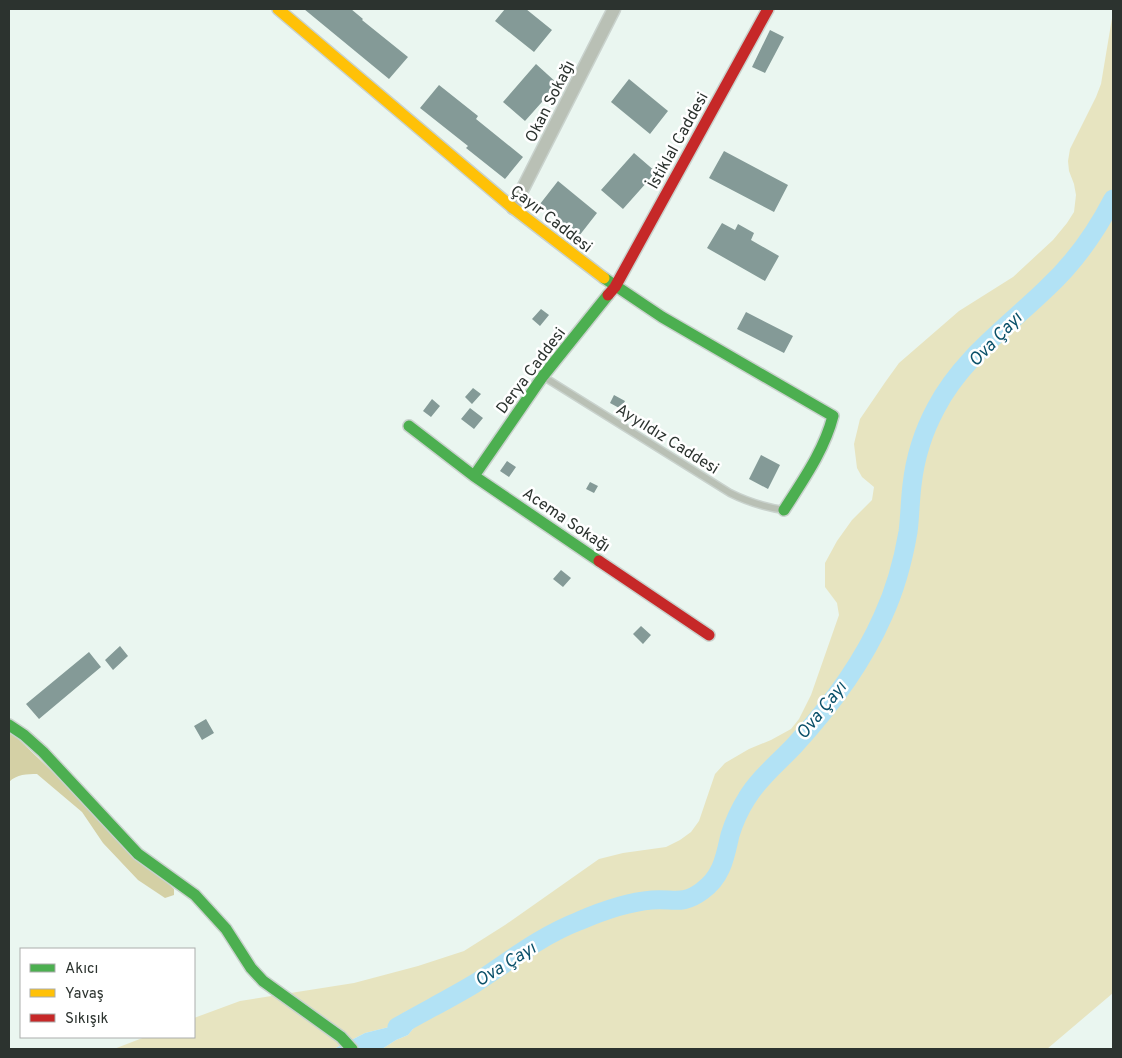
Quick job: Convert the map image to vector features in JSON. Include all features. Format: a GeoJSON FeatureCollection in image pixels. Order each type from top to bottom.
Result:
{"type":"FeatureCollection","features":[{"type":"Feature","properties":{"kind":"street","name":"Çayır Caddesi"},"geometry":{"type":"LineString","coordinates":[[278,9],[513,208],[615,286],[662,317],[833,416],[830,431],[824,445],[784,510]]}},
{"type":"Feature","properties":{"kind":"street","name":"Okan Sokağı"},"geometry":{"type":"LineString","coordinates":[[513,208],[614,9]]}},
{"type":"Feature","properties":{"kind":"street","name":"İstiklal Caddesi"},"geometry":{"type":"LineString","coordinates":[[615,286],[767,9]]}},
{"type":"Feature","properties":{"kind":"street","name":"Derya Caddesi"},"geometry":{"type":"LineString","coordinates":[[474,476],[543,376],[615,286]]}},
{"type":"Feature","properties":{"kind":"street","name":"Acema Sokağı"},"geometry":{"type":"LineString","coordinates":[[409,426],[474,476],[708,635]]}},
{"type":"Feature","properties":{"kind":"street"},"geometry":{"type":"LineString","coordinates":[[9,725],[43,752],[138,854],[195,895],[226,929],[251,968],[263,982],[342,1037],[352,1049]]}},
{"type":"Feature","properties":{"kind":"lane","name":"Ayyıldız Caddesi"},"geometry":{"type":"LineString","coordinates":[[543,376],[730,493],[749,503],[765,508],[784,510]]}},
{"type":"Feature","properties":{"kind":"shaded area"},"geometry":{"type":"Polygon","coordinates":[[[1113,12],[1113,993],[1047,1049],[382,1049],[408,1035],[420,1020],[417,1006],[403,1013],[389,1027],[365,1033],[334,1049],[114,1049],[142,1038],[195,1038],[195,1018],[240,1001],[354,983],[418,966],[464,951],[505,925],[599,859],[623,853],[666,847],[691,832],[699,821],[715,774],[725,763],[791,729],[799,719],[811,695],[839,615],[837,603],[825,587],[825,563],[837,541],[852,520],[872,500],[874,487],[862,477],[857,468],[854,444],[860,419],[899,363],[959,311],[1013,277],[1053,240],[1067,223],[1074,212],[1076,195],[1069,171],[1070,149],[1101,84],[1113,12]]]}},
{"type":"Feature","properties":{"kind":"shaded area"},"geometry":{"type":"Polygon","coordinates":[[[9,730],[174,889],[174,895],[165,898],[138,880],[103,843],[82,812],[37,774],[19,776],[9,782],[9,730]]]}},
{"type":"Feature","properties":{"kind":"water"},"geometry":{"type":"Polygon","coordinates":[[[417,1006],[419,1007],[420,1020],[408,1035],[382,1049],[334,1049],[365,1033],[389,1027],[403,1013],[417,1006]]]}},
{"type":"Feature","properties":{"kind":"building"},"geometry":{"type":"Polygon","coordinates":[[[304,9],[351,9],[408,57],[389,79],[304,9]]]}},
{"type":"Feature","properties":{"kind":"building"},"geometry":{"type":"Polygon","coordinates":[[[505,9],[526,9],[552,30],[534,52],[495,21],[505,9]]]}},
{"type":"Feature","properties":{"kind":"building"},"geometry":{"type":"Polygon","coordinates":[[[770,30],[784,37],[765,73],[752,67],[770,30]]]}},
{"type":"Feature","properties":{"kind":"building"},"geometry":{"type":"Polygon","coordinates":[[[536,64],[558,84],[525,121],[503,102],[536,64]]]}},
{"type":"Feature","properties":{"kind":"building"},"geometry":{"type":"Polygon","coordinates":[[[629,79],[668,111],[650,134],[611,102],[629,79]]]}},
{"type":"Feature","properties":{"kind":"building"},"geometry":{"type":"Polygon","coordinates":[[[439,85],[478,116],[476,119],[523,157],[505,179],[466,148],[468,146],[420,108],[439,85]]]}},
{"type":"Feature","properties":{"kind":"building"},"geometry":{"type":"Polygon","coordinates":[[[724,151],[788,185],[774,212],[709,178],[724,151]]]}},
{"type":"Feature","properties":{"kind":"building"},"geometry":{"type":"Polygon","coordinates":[[[634,153],[656,172],[623,209],[601,190],[634,153]]]}},
{"type":"Feature","properties":{"kind":"building"},"geometry":{"type":"Polygon","coordinates":[[[558,181],[597,213],[579,236],[540,204],[558,181]]]}},
{"type":"Feature","properties":{"kind":"building"},"geometry":{"type":"Polygon","coordinates":[[[722,223],[735,230],[738,224],[754,233],[751,240],[779,256],[765,281],[707,248],[722,223]]]}},
{"type":"Feature","properties":{"kind":"building"},"geometry":{"type":"Polygon","coordinates":[[[541,309],[549,315],[540,326],[532,319],[541,309]]]}},
{"type":"Feature","properties":{"kind":"building"},"geometry":{"type":"Polygon","coordinates":[[[746,312],[793,336],[784,353],[737,329],[746,312]]]}},
{"type":"Feature","properties":{"kind":"building"},"geometry":{"type":"Polygon","coordinates":[[[473,388],[481,394],[472,404],[465,397],[473,388]]]}},
{"type":"Feature","properties":{"kind":"building"},"geometry":{"type":"Polygon","coordinates":[[[614,395],[625,401],[621,409],[610,403],[614,395]]]}},
{"type":"Feature","properties":{"kind":"building"},"geometry":{"type":"Polygon","coordinates":[[[432,399],[440,406],[431,417],[423,411],[432,399]]]}},
{"type":"Feature","properties":{"kind":"building"},"geometry":{"type":"Polygon","coordinates":[[[470,408],[483,418],[474,429],[461,419],[470,408]]]}},
{"type":"Feature","properties":{"kind":"building"},"geometry":{"type":"Polygon","coordinates":[[[761,455],[780,465],[768,489],[749,479],[761,455]]]}},
{"type":"Feature","properties":{"kind":"building"},"geometry":{"type":"Polygon","coordinates":[[[507,461],[516,467],[509,477],[500,471],[507,461]]]}},
{"type":"Feature","properties":{"kind":"building"},"geometry":{"type":"Polygon","coordinates":[[[590,482],[598,486],[594,493],[586,489],[590,482]]]}},
{"type":"Feature","properties":{"kind":"building"},"geometry":{"type":"Polygon","coordinates":[[[561,570],[571,578],[563,587],[553,579],[561,570]]]}},
{"type":"Feature","properties":{"kind":"building"},"geometry":{"type":"Polygon","coordinates":[[[641,626],[651,635],[643,644],[633,634],[641,626]]]}},
{"type":"Feature","properties":{"kind":"building"},"geometry":{"type":"Polygon","coordinates":[[[120,646],[128,656],[113,670],[105,660],[120,646]]]}},
{"type":"Feature","properties":{"kind":"building"},"geometry":{"type":"Polygon","coordinates":[[[89,652],[101,667],[39,719],[26,704],[89,652]]]}},
{"type":"Feature","properties":{"kind":"building"},"geometry":{"type":"Polygon","coordinates":[[[206,719],[214,733],[202,740],[194,726],[206,719]]]}},
{"type":"Feature","properties":{"kind":"waterway","name":"Ova Çayı"},"geometry":{"type":"LineString","coordinates":[[397,1027],[474,984],[525,950],[565,927],[606,910],[624,905],[652,900],[683,900],[695,896],[709,885],[722,866],[735,820],[747,798],[757,784],[794,746],[832,701],[855,668],[875,634],[895,586],[904,554],[917,455],[927,426],[936,408],[947,390],[972,358],[1047,288],[1075,258],[1092,235],[1113,199]]}},
{"type":"Feature","properties":{"kind":"traffic: fast"},"geometry":{"type":"LineString","coordinates":[[604,278],[662,317],[833,416],[819,453],[784,510]]}},
{"type":"Feature","properties":{"kind":"traffic: fast"},"geometry":{"type":"LineString","coordinates":[[474,476],[543,376],[608,295]]}},
{"type":"Feature","properties":{"kind":"traffic: fast"},"geometry":{"type":"LineString","coordinates":[[409,426],[474,476],[599,561]]}},
{"type":"Feature","properties":{"kind":"traffic: fast"},"geometry":{"type":"LineString","coordinates":[[9,725],[43,752],[138,854],[195,895],[226,929],[251,968],[263,981],[341,1037],[352,1049]]}},
{"type":"Feature","properties":{"kind":"traffic: slow"},"geometry":{"type":"LineString","coordinates":[[278,9],[513,208],[604,278]]}},
{"type":"Feature","properties":{"kind":"traffic: jam"},"geometry":{"type":"LineString","coordinates":[[608,295],[615,287],[768,9]]}},
{"type":"Feature","properties":{"kind":"traffic: jam"},"geometry":{"type":"LineString","coordinates":[[599,561],[709,635]]}}]}
